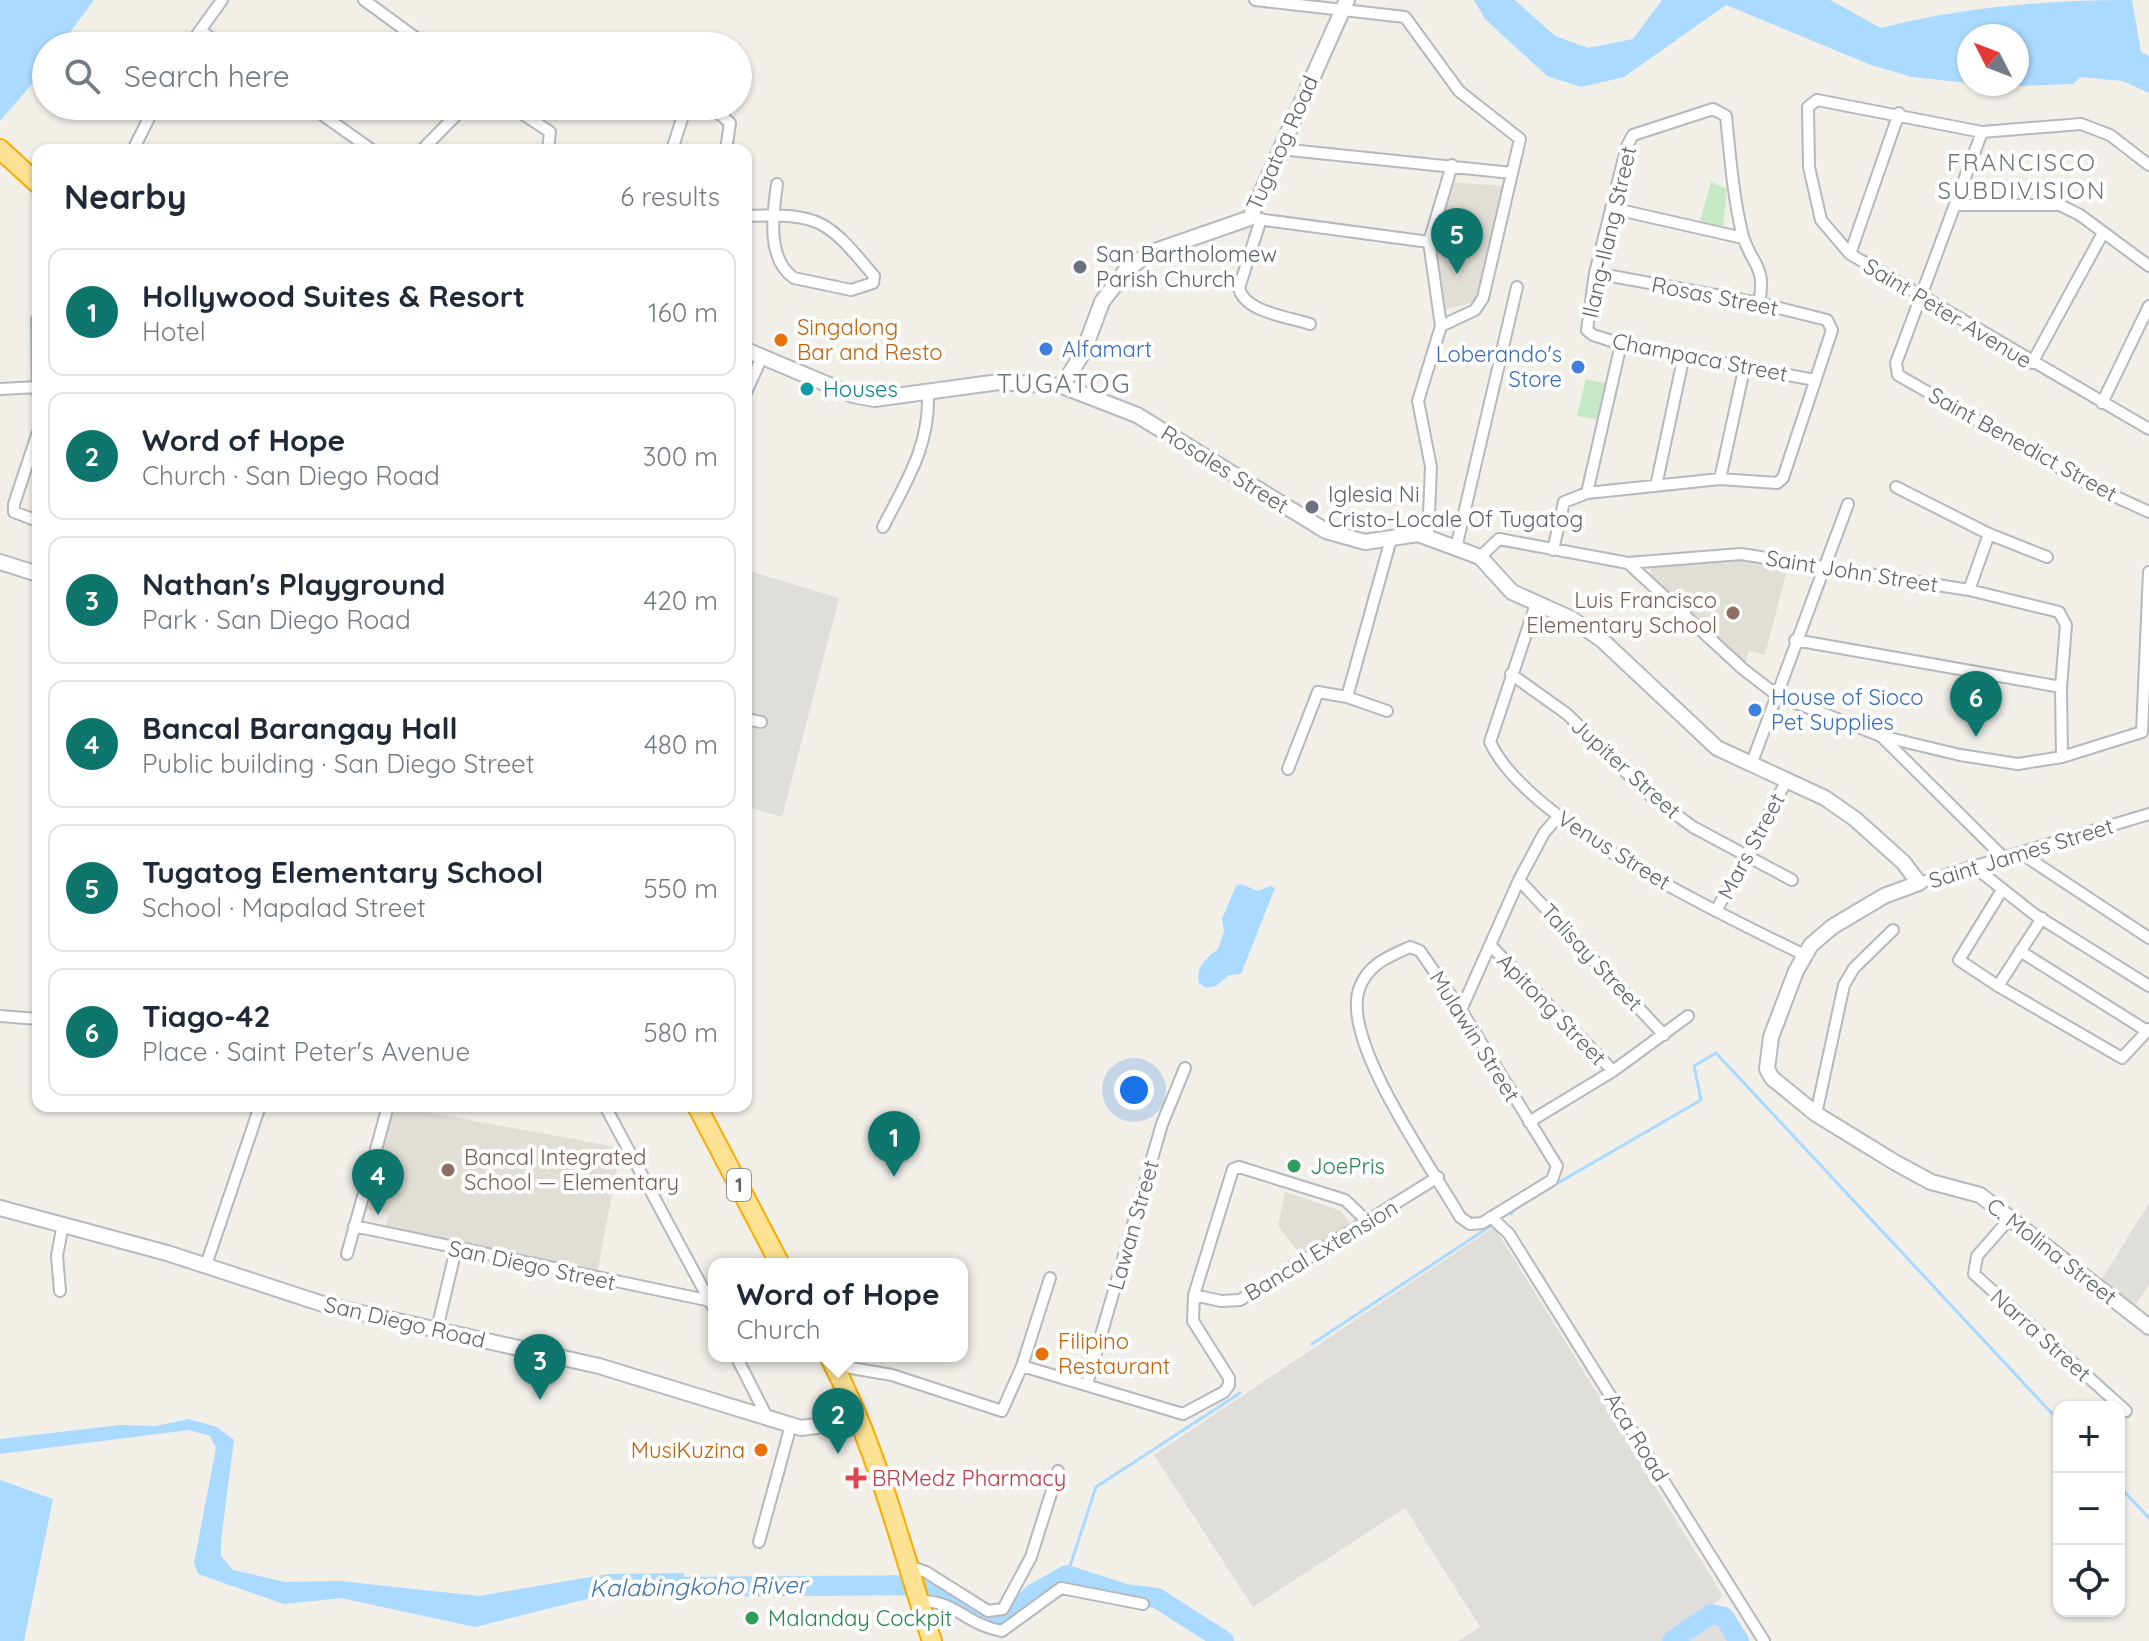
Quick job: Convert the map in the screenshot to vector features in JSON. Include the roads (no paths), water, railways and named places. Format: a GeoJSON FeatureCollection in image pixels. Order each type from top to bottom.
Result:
{"type":"FeatureCollection","features":[{"type":"Feature","properties":{"kind":"highway"},"geometry":{"type":"LineString","coordinates":[[0,149],[32,178]]}},
{"type":"Feature","properties":{"kind":"highway","name":"1"},"geometry":{"type":"LineString","coordinates":[[700,1112],[777,1258]]}},
{"type":"Feature","properties":{"kind":"highway"},"geometry":{"type":"LineString","coordinates":[[831,1362],[857,1415],[888,1497],[932,1641]]}},
{"type":"Feature","properties":{"kind":"street"},"geometry":{"type":"LineString","coordinates":[[201,31],[222,0]]}},
{"type":"Feature","properties":{"kind":"street"},"geometry":{"type":"LineString","coordinates":[[364,0],[408,32]]}},
{"type":"Feature","properties":{"kind":"street"},"geometry":{"type":"LineString","coordinates":[[1255,0],[1344,6],[1405,17],[1459,91],[1520,139],[1480,305],[1441,326]]}},
{"type":"Feature","properties":{"kind":"street","name":"Tugatog Road"},"geometry":{"type":"LineString","coordinates":[[1062,386],[1083,353],[1102,302],[1126,270],[1152,252],[1255,219],[1280,149],[1344,6]]}},
{"type":"Feature","properties":{"kind":"street","name":"Saint Peter Avenue"},"geometry":{"type":"LineString","coordinates":[[1899,113],[1812,101],[1808,107],[1809,167],[1821,220],[1850,254],[2149,429]]}},
{"type":"Feature","properties":{"kind":"street","name":"Ilang-Ilang Street"},"geometry":{"type":"LineString","coordinates":[[1587,330],[1595,273],[1633,135],[1713,109],[1720,110],[1726,116],[1734,191],[1743,238]]}},
{"type":"Feature","properties":{"kind":"street"},"geometry":{"type":"LineString","coordinates":[[1850,254],[1899,113],[1982,132],[2081,124],[2110,135],[2149,165]]}},
{"type":"Feature","properties":{"kind":"street"},"geometry":{"type":"LineString","coordinates":[[136,144],[148,120]]}},
{"type":"Feature","properties":{"kind":"street"},"geometry":{"type":"LineString","coordinates":[[330,120],[364,144]]}},
{"type":"Feature","properties":{"kind":"street"},"geometry":{"type":"LineString","coordinates":[[428,144],[451,120]]}},
{"type":"Feature","properties":{"kind":"street"},"geometry":{"type":"LineString","coordinates":[[532,120],[550,132],[549,144]]}},
{"type":"Feature","properties":{"kind":"street"},"geometry":{"type":"LineString","coordinates":[[674,144],[682,120]]}},
{"type":"Feature","properties":{"kind":"street"},"geometry":{"type":"LineString","coordinates":[[726,120],[730,123],[727,144]]}},
{"type":"Feature","properties":{"kind":"street"},"geometry":{"type":"LineString","coordinates":[[1922,298],[1982,132]]}},
{"type":"Feature","properties":{"kind":"street"},"geometry":{"type":"LineString","coordinates":[[1280,149],[1512,173]]}},
{"type":"Feature","properties":{"kind":"street"},"geometry":{"type":"LineString","coordinates":[[1428,537],[1431,467],[1418,401],[1441,326],[1429,242],[1452,165]]}},
{"type":"Feature","properties":{"kind":"street"},"geometry":{"type":"LineString","coordinates":[[752,216],[772,215],[822,222],[845,239],[875,280],[862,289],[851,290],[794,278],[787,273],[777,255],[772,215],[777,184]]}},
{"type":"Feature","properties":{"kind":"street"},"geometry":{"type":"LineString","coordinates":[[1955,205],[2060,205],[2149,266]]}},
{"type":"Feature","properties":{"kind":"street"},"geometry":{"type":"LineString","coordinates":[[1611,208],[1743,238],[1761,271],[1763,281],[1759,303]]}},
{"type":"Feature","properties":{"kind":"street"},"geometry":{"type":"LineString","coordinates":[[1310,324],[1250,304],[1240,295],[1255,219],[1429,242]]}},
{"type":"Feature","properties":{"kind":"street"},"geometry":{"type":"LineString","coordinates":[[2032,363],[2103,233]]}},
{"type":"Feature","properties":{"kind":"street","name":"Rosas Street"},"geometry":{"type":"LineString","coordinates":[[1595,273],[1759,303],[1832,324],[1815,380]]}},
{"type":"Feature","properties":{"kind":"street"},"geometry":{"type":"LineString","coordinates":[[1456,548],[1517,287]]}},
{"type":"Feature","properties":{"kind":"street","name":"Saint Benedict Street"},"geometry":{"type":"LineString","coordinates":[[1922,298],[1896,363],[1898,375],[2088,484],[2149,512]]}},
{"type":"Feature","properties":{"kind":"street"},"geometry":{"type":"LineString","coordinates":[[2102,403],[2149,306]]}},
{"type":"Feature","properties":{"kind":"street","name":"Champaca Street"},"geometry":{"type":"LineString","coordinates":[[1587,330],[1621,344],[1815,380]]}},
{"type":"Feature","properties":{"kind":"street","name":"Ilang-Ilang Street"},"geometry":{"type":"LineString","coordinates":[[1587,493],[1621,344]]}},
{"type":"Feature","properties":{"kind":"street","name":"Rosales Street"},"geometry":{"type":"LineString","coordinates":[[752,353],[864,398],[999,382],[1062,386],[1137,415],[1326,531],[1365,542],[1409,535],[1428,537],[1480,557]]}},
{"type":"Feature","properties":{"kind":"street"},"geometry":{"type":"LineString","coordinates":[[1656,486],[1684,355]]}},
{"type":"Feature","properties":{"kind":"street"},"geometry":{"type":"LineString","coordinates":[[752,379],[762,357]]}},
{"type":"Feature","properties":{"kind":"street"},"geometry":{"type":"LineString","coordinates":[[1720,479],[1745,365]]}},
{"type":"Feature","properties":{"kind":"street"},"geometry":{"type":"LineString","coordinates":[[1553,550],[1564,502],[1587,493],[1720,479],[1770,484],[1783,478],[1815,380]]}},
{"type":"Feature","properties":{"kind":"street"},"geometry":{"type":"LineString","coordinates":[[0,389],[32,387]]}},
{"type":"Feature","properties":{"kind":"street"},"geometry":{"type":"LineString","coordinates":[[883,527],[924,444],[929,421],[928,392]]}},
{"type":"Feature","properties":{"kind":"street"},"geometry":{"type":"LineString","coordinates":[[32,450],[14,504],[14,512],[32,519]]}},
{"type":"Feature","properties":{"kind":"street"},"geometry":{"type":"LineString","coordinates":[[1896,487],[1989,534],[2047,557]]}},
{"type":"Feature","properties":{"kind":"street"},"geometry":{"type":"LineString","coordinates":[[1751,765],[1848,504]]}},
{"type":"Feature","properties":{"kind":"street"},"geometry":{"type":"LineString","coordinates":[[1969,590],[1989,534]]}},
{"type":"Feature","properties":{"kind":"street"},"geometry":{"type":"LineString","coordinates":[[1347,697],[1391,539]]}},
{"type":"Feature","properties":{"kind":"street","name":"Saint John Street"},"geometry":{"type":"LineString","coordinates":[[1480,557],[1499,539],[1628,563],[1741,554],[1969,590],[2059,612],[2066,625],[2061,687]]}},
{"type":"Feature","properties":{"kind":"street","name":"Saint James Street"},"geometry":{"type":"LineString","coordinates":[[1480,557],[1512,592],[1572,619],[1593,634],[1717,748],[1825,798],[1855,819],[1903,862],[1919,883],[2149,814]]}},
{"type":"Feature","properties":{"kind":"street"},"geometry":{"type":"LineString","coordinates":[[0,562],[32,572]]}},
{"type":"Feature","properties":{"kind":"street"},"geometry":{"type":"LineString","coordinates":[[1628,563],[1743,669],[1778,696],[1881,736],[1960,755],[2018,764],[2062,757],[2146,734],[2149,572]]}},
{"type":"Feature","properties":{"kind":"street","name":"Venus Street"},"geometry":{"type":"LineString","coordinates":[[1536,604],[1490,742],[1497,758],[1558,817],[1716,911],[1804,955]]}},
{"type":"Feature","properties":{"kind":"street"},"geometry":{"type":"LineString","coordinates":[[1795,640],[2061,687],[2062,757]]}},
{"type":"Feature","properties":{"kind":"street","name":"Jupiter Street"},"geometry":{"type":"LineString","coordinates":[[1511,674],[1567,714],[1647,793],[1693,827],[1792,880]]}},
{"type":"Feature","properties":{"kind":"street"},"geometry":{"type":"LineString","coordinates":[[1288,769],[1318,692],[1347,697],[1387,711]]}},
{"type":"Feature","properties":{"kind":"street"},"geometry":{"type":"LineString","coordinates":[[752,720],[761,722]]}},
{"type":"Feature","properties":{"kind":"street"},"geometry":{"type":"LineString","coordinates":[[1881,736],[2003,857]]}},
{"type":"Feature","properties":{"kind":"street","name":"Mars Street"},"geometry":{"type":"LineString","coordinates":[[1716,911],[1787,780]]}},
{"type":"Feature","properties":{"kind":"street"},"geometry":{"type":"LineString","coordinates":[[1461,1010],[1492,947],[1519,880],[1544,833],[1558,817]]}},
{"type":"Feature","properties":{"kind":"street"},"geometry":{"type":"LineString","coordinates":[[2022,854],[2149,938]]}},
{"type":"Feature","properties":{"kind":"street"},"geometry":{"type":"LineString","coordinates":[[1972,865],[2042,918],[2149,986]]}},
{"type":"Feature","properties":{"kind":"street","name":"Talisay Street"},"geometry":{"type":"LineString","coordinates":[[1519,880],[1664,1035]]}},
{"type":"Feature","properties":{"kind":"street","name":"C. Molina Street"},"geometry":{"type":"LineString","coordinates":[[1919,883],[1884,896],[1832,927],[1804,955],[1771,1037],[1766,1064],[1772,1078],[1816,1114],[1931,1182],[1980,1195],[2012,1216],[2149,1327]]}},
{"type":"Feature","properties":{"kind":"street"},"geometry":{"type":"LineString","coordinates":[[2002,890],[1959,960],[2122,1058],[2148,1030],[2020,951]]}},
{"type":"Feature","properties":{"kind":"street"},"geometry":{"type":"LineString","coordinates":[[1998,986],[2042,918]]}},
{"type":"Feature","properties":{"kind":"street"},"geometry":{"type":"LineString","coordinates":[[1816,1114],[1844,985],[1854,968],[1893,930]]}},
{"type":"Feature","properties":{"kind":"street","name":"Mulawin Street"},"geometry":{"type":"LineString","coordinates":[[1438,1177],[1386,1095],[1362,1032],[1356,1001],[1360,985],[1379,960],[1410,947],[1420,951],[1461,1010],[1529,1122]]}},
{"type":"Feature","properties":{"kind":"street","name":"Apitong Street"},"geometry":{"type":"LineString","coordinates":[[1492,947],[1613,1071]]}},
{"type":"Feature","properties":{"kind":"street"},"geometry":{"type":"LineString","coordinates":[[0,1016],[32,1019]]}},
{"type":"Feature","properties":{"kind":"street"},"geometry":{"type":"LineString","coordinates":[[1438,1177],[1460,1217],[1470,1224],[1482,1223],[1556,1175],[1554,1160],[1529,1122],[1613,1071],[1688,1016]]}},
{"type":"Feature","properties":{"kind":"street","name":"Lawan Street"},"geometry":{"type":"LineString","coordinates":[[1087,1384],[1162,1124],[1185,1068]]}},
{"type":"Feature","properties":{"kind":"street"},"geometry":{"type":"LineString","coordinates":[[206,1265],[258,1112]]}},
{"type":"Feature","properties":{"kind":"street"},"geometry":{"type":"LineString","coordinates":[[347,1254],[386,1112]]}},
{"type":"Feature","properties":{"kind":"street","name":"San Diego Street"},"geometry":{"type":"LineString","coordinates":[[608,1112],[708,1298]]}},
{"type":"Feature","properties":{"kind":"street"},"geometry":{"type":"LineString","coordinates":[[1022,1366],[1183,1414],[1224,1392],[1229,1378],[1191,1316],[1194,1295],[1233,1169],[1239,1167],[1345,1200],[1369,1223]]}},
{"type":"Feature","properties":{"kind":"street","name":"Bancal Extension"},"geometry":{"type":"LineString","coordinates":[[1194,1295],[1221,1301],[1240,1300],[1369,1223],[1438,1177]]}},
{"type":"Feature","properties":{"kind":"street","name":"San Diego Road"},"geometry":{"type":"LineString","coordinates":[[0,1208],[206,1265],[326,1305],[645,1378],[801,1428],[832,1424],[857,1415]]}},
{"type":"Feature","properties":{"kind":"street","name":"Narra Street"},"geometry":{"type":"LineString","coordinates":[[2012,1216],[1977,1256],[1974,1274],[2126,1411]]}},
{"type":"Feature","properties":{"kind":"street","name":"Aca Road"},"geometry":{"type":"LineString","coordinates":[[1491,1217],[1509,1234],[1764,1641]]}},
{"type":"Feature","properties":{"kind":"street"},"geometry":{"type":"LineString","coordinates":[[60,1291],[57,1256],[63,1224]]}},
{"type":"Feature","properties":{"kind":"street","name":"San Diego Street"},"geometry":{"type":"LineString","coordinates":[[354,1226],[708,1304]]}},
{"type":"Feature","properties":{"kind":"street"},"geometry":{"type":"LineString","coordinates":[[437,1329],[456,1249]]}},
{"type":"Feature","properties":{"kind":"street"},"geometry":{"type":"LineString","coordinates":[[835,1362],[892,1375],[996,1412],[1008,1406],[1050,1278]]}},
{"type":"Feature","properties":{"kind":"street"},"geometry":{"type":"LineString","coordinates":[[739,1362],[768,1419]]}},
{"type":"Feature","properties":{"kind":"street"},"geometry":{"type":"LineString","coordinates":[[759,1542],[791,1425]]}},
{"type":"Feature","properties":{"kind":"street"},"geometry":{"type":"LineString","coordinates":[[1058,1471],[1031,1557],[1003,1609],[988,1611],[926,1572],[914,1584],[965,1619],[1002,1631],[1061,1588],[1143,1604]]}},
{"type":"Feature","properties":{"kind":"water"},"geometry":{"type":"Polygon","coordinates":[[[0,0],[94,0],[70,32],[32,32],[32,84],[0,121],[0,0]]]}},
{"type":"Feature","properties":{"kind":"water"},"geometry":{"type":"Polygon","coordinates":[[[1474,0],[1515,0],[1555,36],[1588,48],[1633,39],[1662,0],[1830,0],[1881,28],[2006,6],[2132,0],[2141,52],[2149,56],[2149,93],[2123,81],[2080,77],[2073,84],[2029,86],[2029,24],[1957,24],[1957,82],[1912,77],[1871,65],[1726,5],[1624,77],[1581,87],[1547,76],[1485,19],[1474,0]]]}},
{"type":"Feature","properties":{"kind":"water"},"geometry":{"type":"Polygon","coordinates":[[[1241,884],[1258,891],[1270,886],[1275,888],[1241,974],[1229,975],[1216,986],[1206,988],[1199,983],[1199,972],[1204,962],[1218,949],[1224,931],[1222,919],[1236,886],[1241,884]]]}},
{"type":"Feature","properties":{"kind":"water"},"geometry":{"type":"Polygon","coordinates":[[[188,1419],[217,1427],[234,1440],[221,1541],[221,1556],[233,1570],[285,1582],[340,1581],[479,1596],[609,1574],[684,1573],[682,1596],[607,1594],[475,1627],[341,1598],[284,1604],[198,1574],[194,1563],[216,1448],[210,1436],[189,1430],[0,1454],[0,1439],[120,1425],[156,1426],[188,1419]]]}},
{"type":"Feature","properties":{"kind":"water"},"geometry":{"type":"Polygon","coordinates":[[[0,1480],[53,1499],[24,1641],[0,1641],[0,1480]]]}},
{"type":"Feature","properties":{"kind":"waterway"},"geometry":{"type":"LineString","coordinates":[[1532,1198],[1701,1100],[1694,1066],[1716,1053],[2053,1415]]}},
{"type":"Feature","properties":{"kind":"waterway"},"geometry":{"type":"LineString","coordinates":[[1511,1214],[1516,1204]]}},
{"type":"Feature","properties":{"kind":"waterway"},"geometry":{"type":"LineString","coordinates":[[1312,1344],[1492,1225]]}},
{"type":"Feature","properties":{"kind":"waterway"},"geometry":{"type":"LineString","coordinates":[[1067,1575],[1096,1487],[1240,1393]]}},
{"type":"Feature","properties":{"kind":"waterway"},"geometry":{"type":"LineString","coordinates":[[2125,1492],[2149,1518]]}},
{"type":"Feature","properties":{"kind":"waterway","name":"Kalabingkoho River"},"geometry":{"type":"LineString","coordinates":[[656,1587],[937,1585],[973,1610],[1006,1622],[1033,1594],[1067,1575],[1125,1594],[1157,1598],[1224,1641]]}},
{"type":"Feature","properties":{"kind":"waterway","name":"Kalabingkoho River"},"geometry":{"type":"LineString","coordinates":[[1672,1641],[1711,1614],[1724,1617],[1739,1641]]}},
{"type":"Feature","properties":{"kind":"place","name":"San Bartholomew Parish Church"},"geometry":{"type":"Point","coordinates":[1080,267]}},
{"type":"Feature","properties":{"kind":"place","name":"Tugatog Elementary School"},"geometry":{"type":"Point","coordinates":[1457,274]}},
{"type":"Feature","properties":{"kind":"place","name":"Singalong Bar and Resto"},"geometry":{"type":"Point","coordinates":[781,340]}},
{"type":"Feature","properties":{"kind":"place","name":"Alfamart"},"geometry":{"type":"Point","coordinates":[1046,349]}},
{"type":"Feature","properties":{"kind":"place","name":"Loberando's Store"},"geometry":{"type":"Point","coordinates":[1578,367]}},
{"type":"Feature","properties":{"kind":"place","name":"Houses"},"geometry":{"type":"Point","coordinates":[807,389]}},
{"type":"Feature","properties":{"kind":"place","name":"Iglesia Ni Cristo-Locale Of Tugatog"},"geometry":{"type":"Point","coordinates":[1312,507]}},
{"type":"Feature","properties":{"kind":"place","name":"Luis Francisco Elementary School"},"geometry":{"type":"Point","coordinates":[1733,613]}},
{"type":"Feature","properties":{"kind":"place","name":"House of Sioco Pet Supplies"},"geometry":{"type":"Point","coordinates":[1755,710]}},
{"type":"Feature","properties":{"kind":"place","name":"Tiago-42"},"geometry":{"type":"Point","coordinates":[1976,737]}},
{"type":"Feature","properties":{"kind":"place","name":"JoePris"},"geometry":{"type":"Point","coordinates":[1294,1166]}},
{"type":"Feature","properties":{"kind":"place","name":"Bancal Integrated School — Elementary"},"geometry":{"type":"Point","coordinates":[448,1170]}},
{"type":"Feature","properties":{"kind":"place","name":"Hollywood Suites & Resort"},"geometry":{"type":"Point","coordinates":[894,1177]}},
{"type":"Feature","properties":{"kind":"place","name":"Bancal Barangay Hall"},"geometry":{"type":"Point","coordinates":[378,1215]}},
{"type":"Feature","properties":{"kind":"place","name":"Filipino Restaurant"},"geometry":{"type":"Point","coordinates":[1042,1354]}},
{"type":"Feature","properties":{"kind":"place","name":"Nathan's Playground"},"geometry":{"type":"Point","coordinates":[540,1400]}},
{"type":"Feature","properties":{"kind":"place","name":"MusiKuzina"},"geometry":{"type":"Point","coordinates":[761,1450]}},
{"type":"Feature","properties":{"kind":"place","name":"Word of Hope"},"geometry":{"type":"Point","coordinates":[838,1454]}},
{"type":"Feature","properties":{"kind":"place","name":"BRMedz Pharmacy"},"geometry":{"type":"Point","coordinates":[856,1478]}},
{"type":"Feature","properties":{"kind":"place","name":"Malanday Cockpit"},"geometry":{"type":"Point","coordinates":[752,1618]}},
{"type":"Feature","properties":{"kind":"district","name":"FRANCISCO SUBDIVISION"},"geometry":{"type":"Point","coordinates":[2022,177]}},
{"type":"Feature","properties":{"kind":"district","name":"TUGATOG"},"geometry":{"type":"Point","coordinates":[1064,384]}}]}
